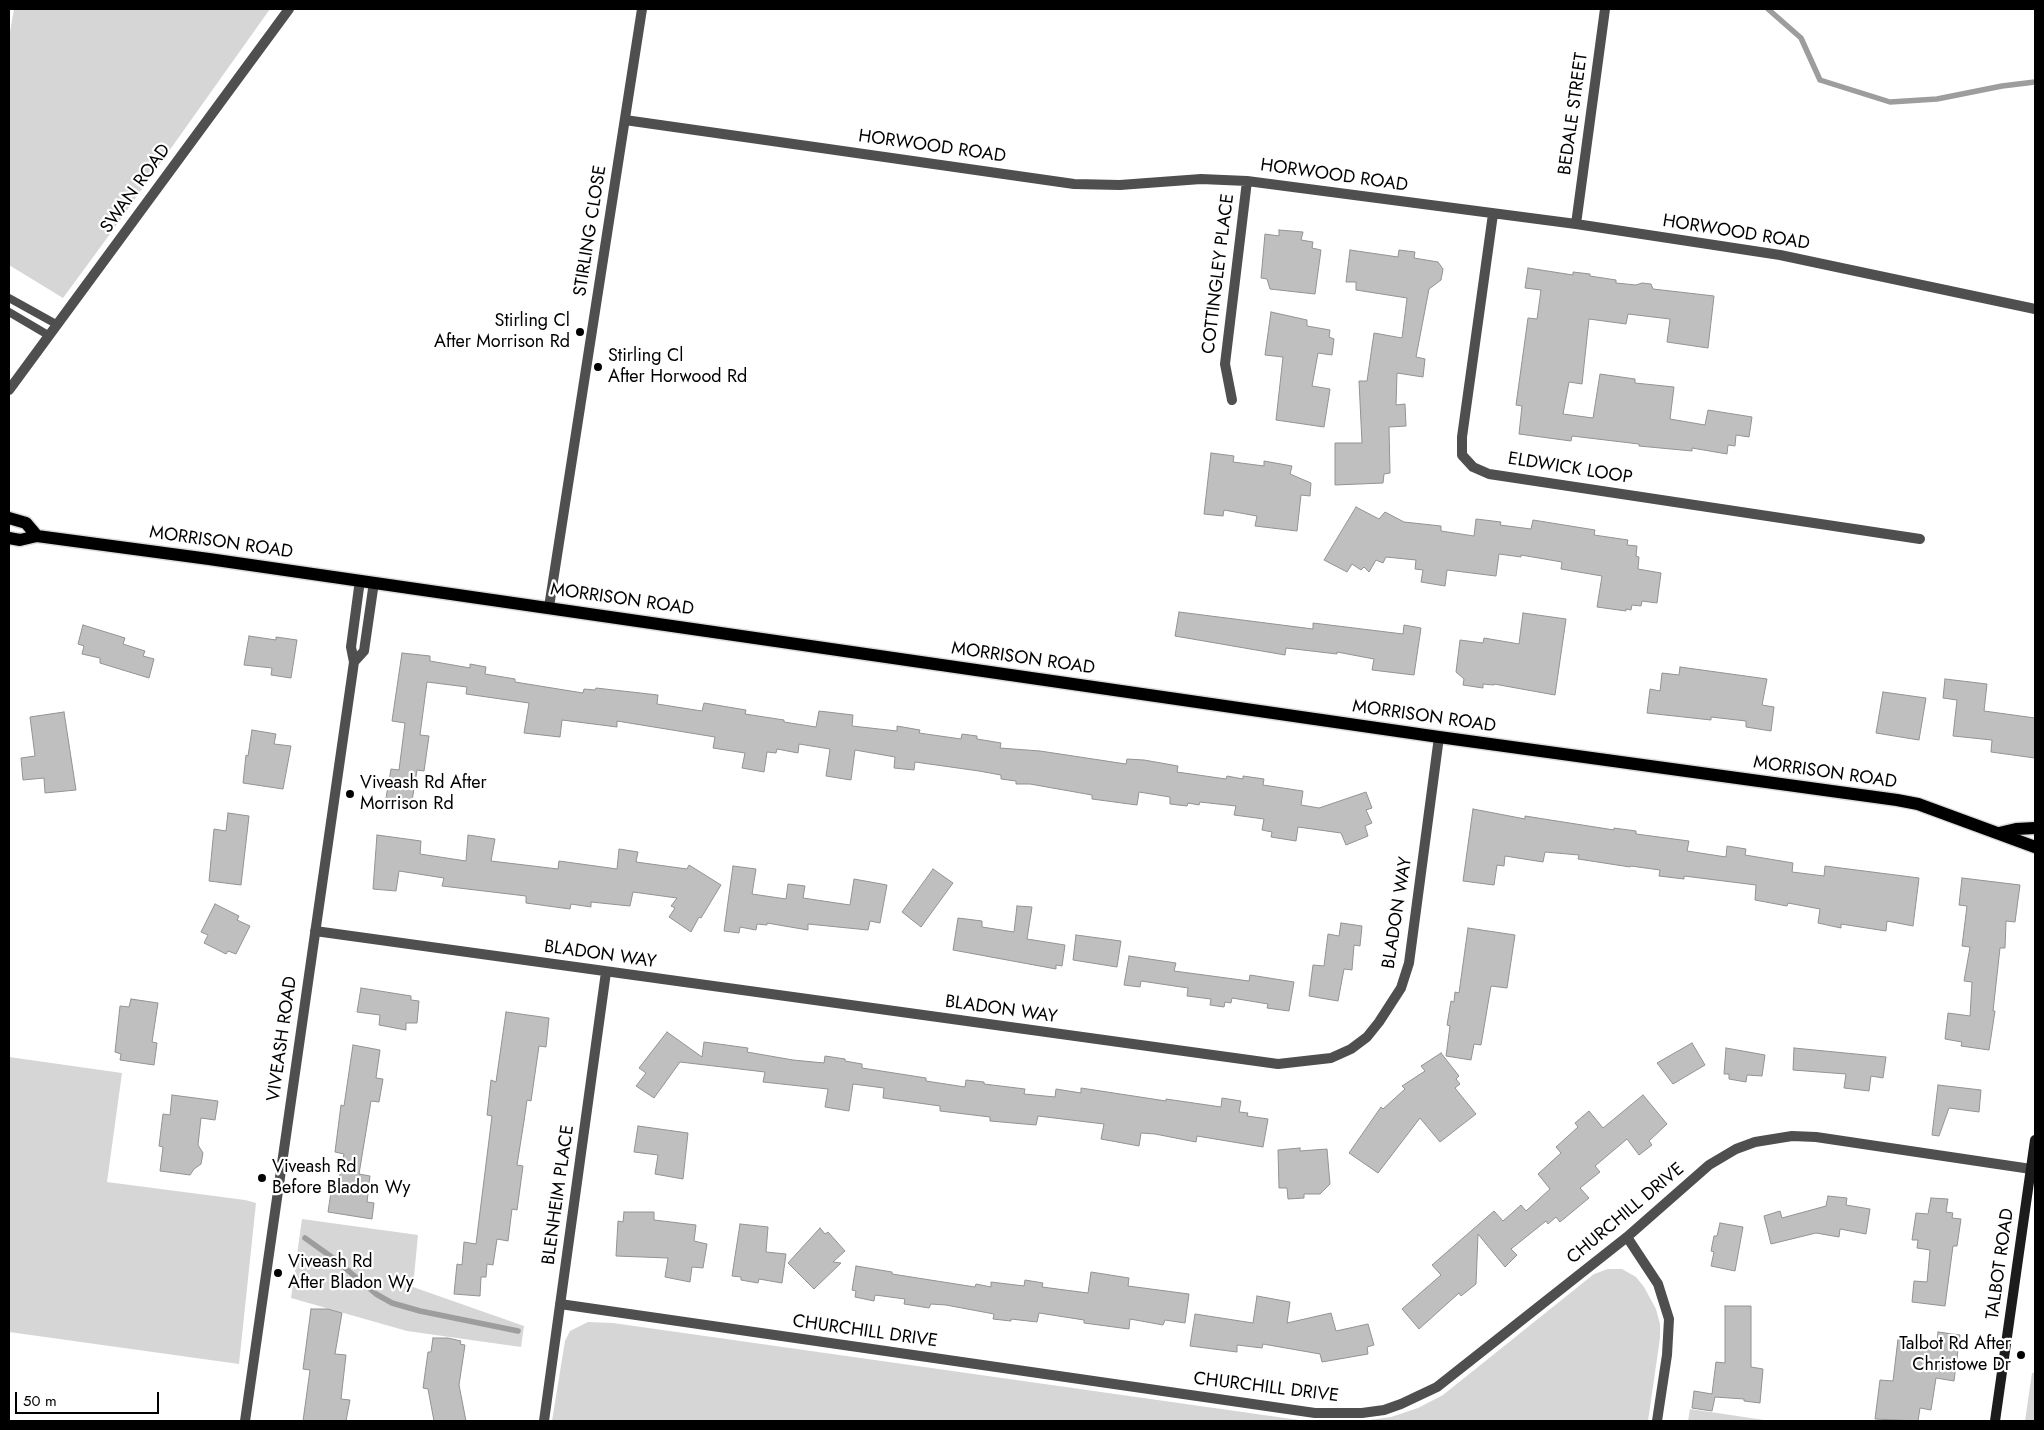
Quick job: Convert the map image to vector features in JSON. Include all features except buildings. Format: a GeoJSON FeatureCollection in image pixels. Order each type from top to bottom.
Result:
{"type":"FeatureCollection","features":[{"type":"Feature","properties":{"kind":"main road"},"geometry":{"type":"LineString","coordinates":[[9,518],[26,523],[37,536]]}},
{"type":"Feature","properties":{"kind":"main road","name":"MORRISON ROAD"},"geometry":{"type":"LineString","coordinates":[[9,538],[20,540],[37,536],[360,580],[1440,737],[1897,800],[1918,804],[2035,847]]}},
{"type":"Feature","properties":{"kind":"main road","name":"MORRISON ROAD"},"geometry":{"type":"LineString","coordinates":[[1999,833],[2016,829],[2035,828]]}},
{"type":"Feature","properties":{"kind":"main road","name":"TALBOT ROAD"},"geometry":{"type":"LineString","coordinates":[[1995,1421],[2035,1140]]}},
{"type":"Feature","properties":{"kind":"street","name":"SWAN ROAD"},"geometry":{"type":"LineString","coordinates":[[9,390],[289,9]]}},
{"type":"Feature","properties":{"kind":"street","name":"STIRLING CLOSE"},"geometry":{"type":"LineString","coordinates":[[549,607],[642,9]]}},
{"type":"Feature","properties":{"kind":"street","name":"BEDALE STREET"},"geometry":{"type":"LineString","coordinates":[[1576,224],[1605,9]]}},
{"type":"Feature","properties":{"kind":"street","name":"HORWOOD ROAD"},"geometry":{"type":"LineString","coordinates":[[625,120],[1074,184],[1120,185],[1202,179],[1246,181],[1576,224],[1780,255],[2035,309]]}},
{"type":"Feature","properties":{"kind":"street","name":"COTTINGLEY PLACE"},"geometry":{"type":"LineString","coordinates":[[1232,400],[1225,364],[1246,181]]}},
{"type":"Feature","properties":{"kind":"street","name":"ELDWICK LOOP"},"geometry":{"type":"LineString","coordinates":[[1493,214],[1462,437],[1462,455],[1473,467],[1489,474],[1920,539]]}},
{"type":"Feature","properties":{"kind":"street","name":"VIVEASH ROAD"},"geometry":{"type":"LineString","coordinates":[[245,1421],[354,662],[351,647],[360,580]]}},
{"type":"Feature","properties":{"kind":"street","name":"VIVEASH ROAD"},"geometry":{"type":"LineString","coordinates":[[354,662],[364,651],[374,582]]}},
{"type":"Feature","properties":{"kind":"street","name":"BLADON WAY"},"geometry":{"type":"LineString","coordinates":[[315,931],[1278,1064],[1331,1058],[1351,1049],[1367,1037],[1385,1015],[1401,988],[1408,963],[1440,737]]}},
{"type":"Feature","properties":{"kind":"street","name":"BLENHEIM PLACE"},"geometry":{"type":"LineString","coordinates":[[544,1421],[606,972]]}},
{"type":"Feature","properties":{"kind":"street","name":"CHURCHILL DRIVE"},"geometry":{"type":"LineString","coordinates":[[560,1304],[1315,1413],[1362,1413],[1384,1410],[1437,1387],[1627,1238],[1709,1165],[1736,1149],[1772,1138],[1792,1136],[1816,1137],[2031,1169]]}},
{"type":"Feature","properties":{"kind":"street"},"geometry":{"type":"LineString","coordinates":[[1627,1238],[1658,1284],[1669,1319],[1667,1355],[1657,1421]]}},
{"type":"Feature","properties":{"kind":"lane"},"geometry":{"type":"LineString","coordinates":[[9,298],[56,324]]}},
{"type":"Feature","properties":{"kind":"lane"},"geometry":{"type":"LineString","coordinates":[[9,312],[48,335]]}},
{"type":"Feature","properties":{"kind":"shaded area"},"geometry":{"type":"Polygon","coordinates":[[[14,9],[270,9],[63,298],[9,265],[9,38],[14,9]]]}},
{"type":"Feature","properties":{"kind":"shaded area"},"geometry":{"type":"Polygon","coordinates":[[[9,1057],[122,1073],[107,1182],[256,1203],[239,1364],[9,1332],[9,1057]]]}},
{"type":"Feature","properties":{"kind":"shaded area"},"geometry":{"type":"Polygon","coordinates":[[[302,1219],[418,1235],[413,1287],[524,1326],[521,1347],[407,1331],[291,1298],[302,1219]]]}},
{"type":"Feature","properties":{"kind":"shaded area"},"geometry":{"type":"Polygon","coordinates":[[[1608,1269],[1622,1269],[1636,1277],[1656,1309],[1660,1324],[1660,1338],[1648,1421],[1363,1421],[1391,1417],[1418,1408],[1443,1395],[1594,1274],[1608,1269]]]}},
{"type":"Feature","properties":{"kind":"shaded area"},"geometry":{"type":"Polygon","coordinates":[[[588,1322],[613,1323],[1306,1421],[552,1421],[565,1341],[570,1331],[588,1322]]]}},
{"type":"Feature","properties":{"kind":"shaded area"},"geometry":{"type":"Polygon","coordinates":[[[2032,1373],[2035,1373],[2035,1421],[2025,1421],[2032,1373]]]}},
{"type":"Feature","properties":{"kind":"shaded area"},"geometry":{"type":"Polygon","coordinates":[[[1690,1409],[1771,1421],[1688,1421],[1690,1409]]]}},
{"type":"Feature","properties":{"kind":"waterway"},"geometry":{"type":"LineString","coordinates":[[1768,9],[1801,38],[1820,80],[1890,102],[1937,99],[2002,86],[2035,82]]}},
{"type":"Feature","properties":{"kind":"waterway"},"geometry":{"type":"LineString","coordinates":[[305,1238],[333,1258],[376,1294],[392,1303],[420,1311],[518,1331]]}},
{"type":"Feature","properties":{"kind":"place","name":"Stirling Cl After Morrison Rd"},"geometry":{"type":"Point","coordinates":[580,332]}},
{"type":"Feature","properties":{"kind":"place","name":"Stirling Cl After Horwood Rd"},"geometry":{"type":"Point","coordinates":[598,367]}},
{"type":"Feature","properties":{"kind":"place","name":"Viveash Rd After Morrison Rd"},"geometry":{"type":"Point","coordinates":[350,794]}},
{"type":"Feature","properties":{"kind":"place","name":"Viveash Rd Before Bladon Wy"},"geometry":{"type":"Point","coordinates":[262,1178]}},
{"type":"Feature","properties":{"kind":"place","name":"Viveash Rd After Bladon Wy"},"geometry":{"type":"Point","coordinates":[278,1273]}},
{"type":"Feature","properties":{"kind":"place","name":"Talbot Rd After Christowe Dr"},"geometry":{"type":"Point","coordinates":[2021,1355]}}]}
